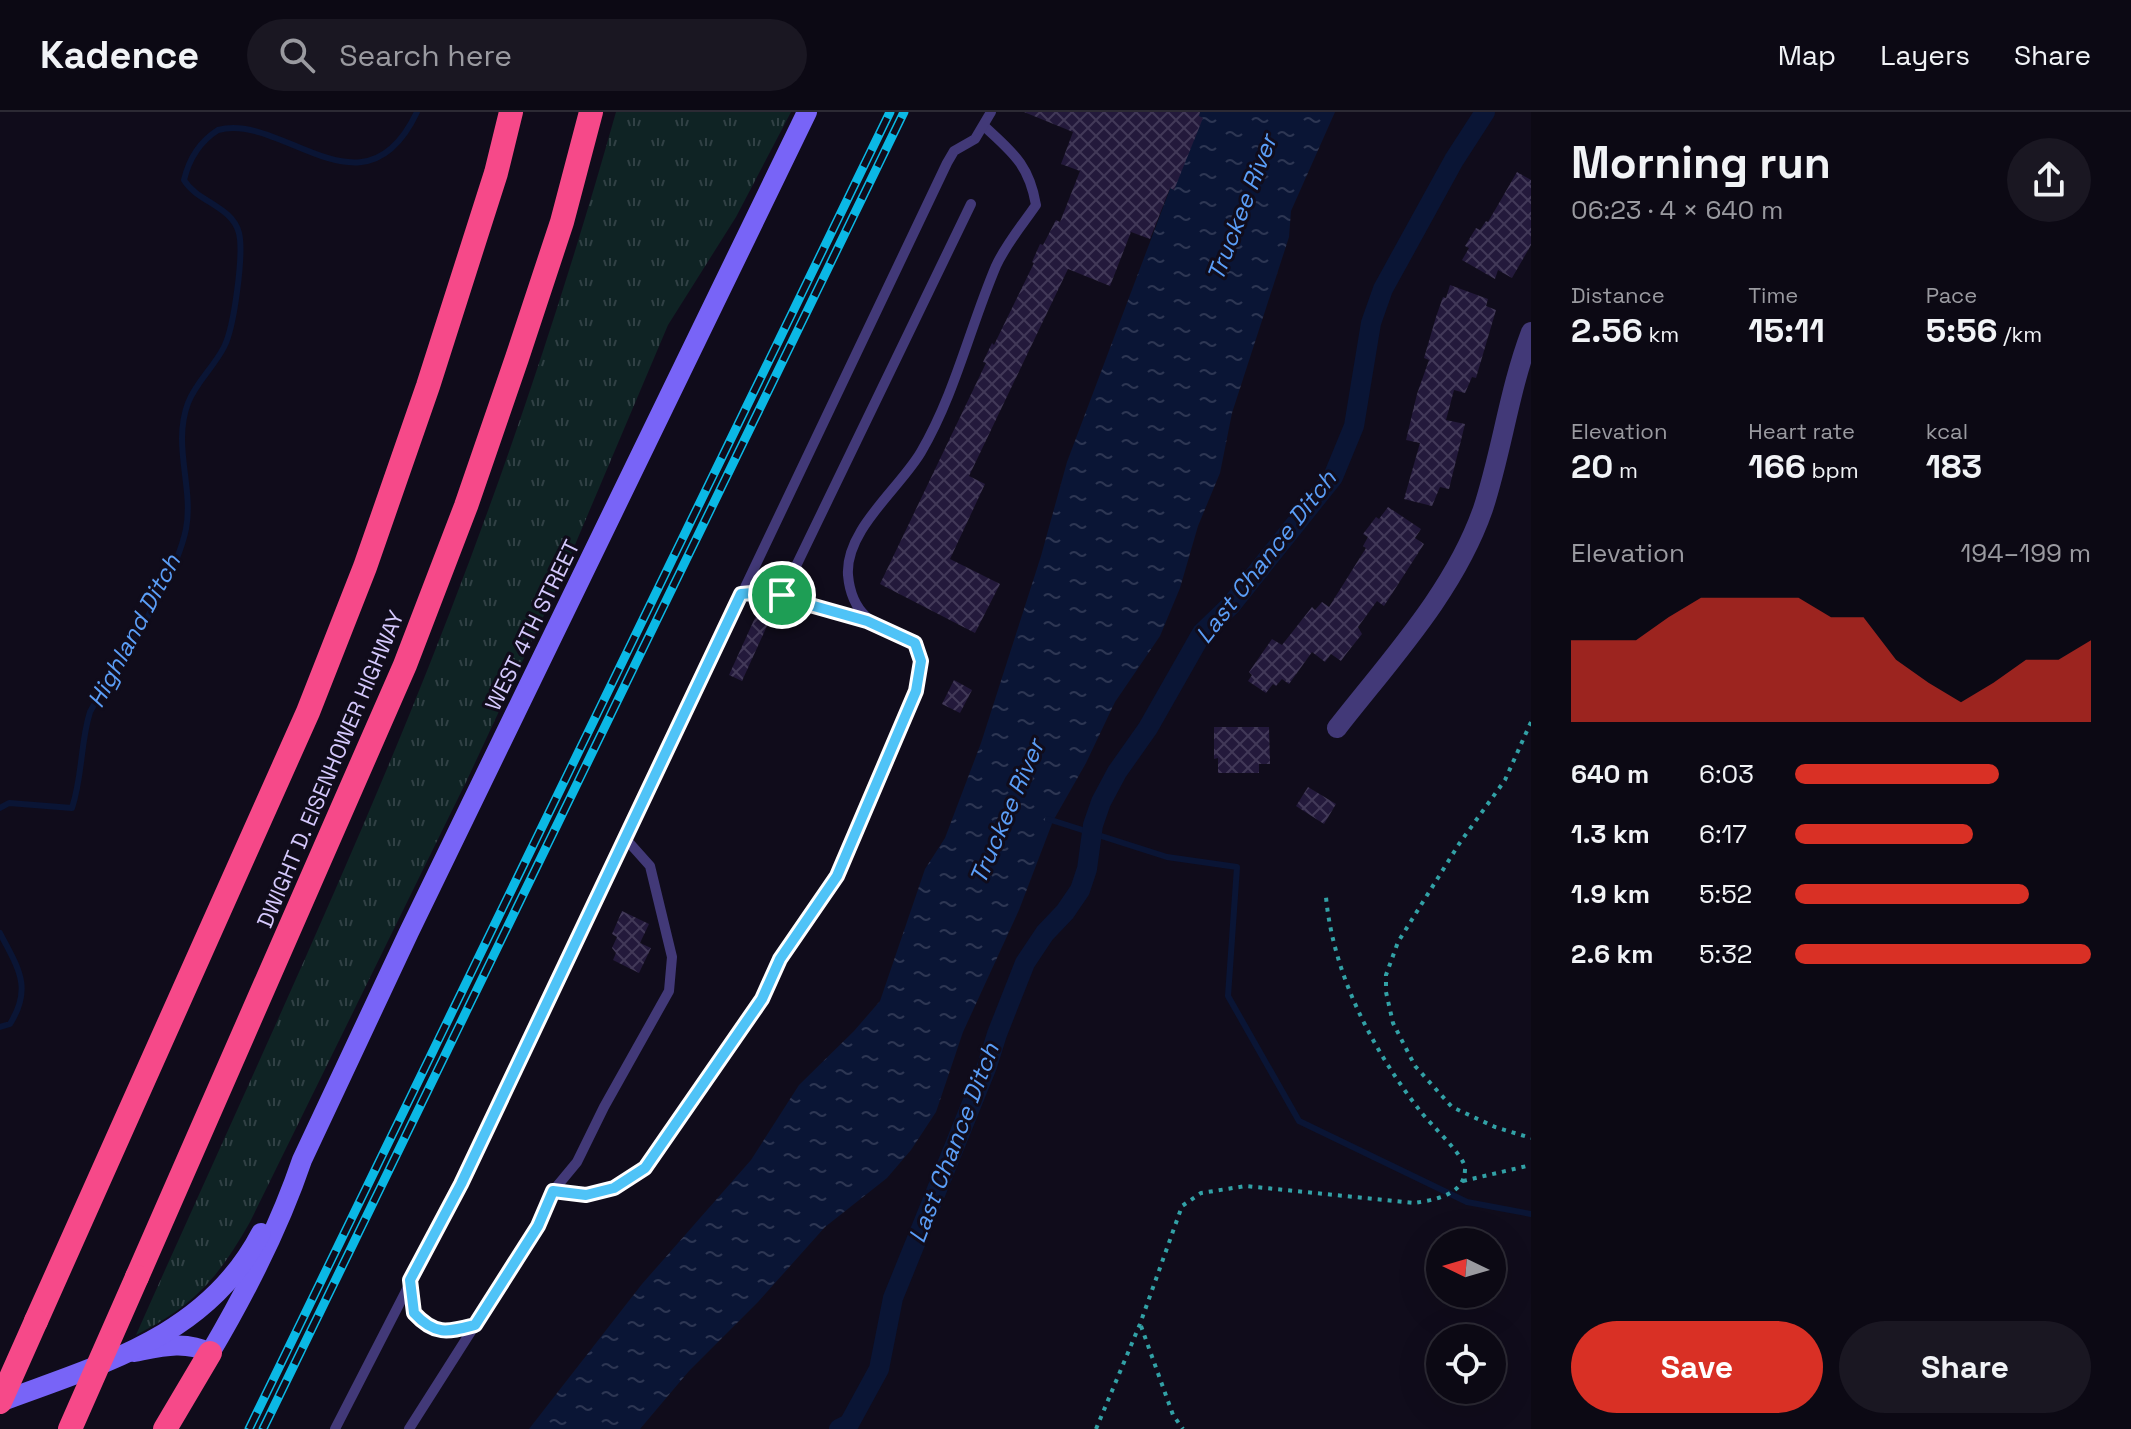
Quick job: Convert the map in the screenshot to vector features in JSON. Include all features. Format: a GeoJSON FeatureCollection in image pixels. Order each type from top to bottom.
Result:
{"type":"FeatureCollection","features":[{"type":"Feature","properties":{"kind":"highway","name":"DWIGHT D. EISENHOWER HIGHWAY"},"geometry":{"type":"LineString","coordinates":[[0,1402],[308,712],[365,567],[433,371],[496,173],[511,112]]}},
{"type":"Feature","properties":{"kind":"highway","name":"DWIGHT D. EISENHOWER HIGHWAY"},"geometry":{"type":"LineString","coordinates":[[70,1429],[405,665],[466,506],[517,358],[562,222],[591,112]]}},
{"type":"Feature","properties":{"kind":"highway"},"geometry":{"type":"LineString","coordinates":[[165,1429],[210,1353]]}},
{"type":"Feature","properties":{"kind":"main road","name":"WEST 4TH STREET"},"geometry":{"type":"LineString","coordinates":[[134,1352],[177,1345],[197,1347],[210,1353],[259,1263],[289,1199],[302,1160],[403,946],[807,112]]}},
{"type":"Feature","properties":{"kind":"main road","name":"WEST 4TH STREET"},"geometry":{"type":"LineString","coordinates":[[0,1402],[134,1352],[161,1336],[223,1289],[258,1239],[302,1160]]}},
{"type":"Feature","properties":{"kind":"street"},"geometry":{"type":"LineString","coordinates":[[1337,728],[1432,605],[1464,554],[1482,510],[1525,367],[1531,332]]}},
{"type":"Feature","properties":{"kind":"lane"},"geometry":{"type":"LineString","coordinates":[[335,1429],[461,1184],[947,163],[954,151],[975,139],[991,112]]}},
{"type":"Feature","properties":{"kind":"lane"},"geometry":{"type":"LineString","coordinates":[[867,621],[851,596],[848,572],[863,527],[920,453],[948,395],[997,263],[1036,205],[1030,178],[1020,159],[984,126]]}},
{"type":"Feature","properties":{"kind":"lane"},"geometry":{"type":"LineString","coordinates":[[782,595],[971,204]]}},
{"type":"Feature","properties":{"kind":"lane"},"geometry":{"type":"LineString","coordinates":[[553,1191],[586,1195],[614,1188],[645,1168],[762,999],[780,959],[837,876],[916,691],[921,661],[915,643],[867,621],[782,595],[764,592],[741,594]]}},
{"type":"Feature","properties":{"kind":"lane"},"geometry":{"type":"LineString","coordinates":[[409,1429],[538,1226],[553,1191],[577,1162],[669,991],[672,957],[654,879],[650,866],[625,838]]}},
{"type":"Feature","properties":{"kind":"lane"},"geometry":{"type":"LineString","coordinates":[[410,1280],[414,1313],[422,1323],[434,1330],[452,1331],[475,1325]]}},
{"type":"Feature","properties":{"kind":"path"},"geometry":{"type":"LineString","coordinates":[[1531,722],[1505,780],[1459,844],[1398,942],[1386,975],[1386,992],[1393,1023],[1415,1066],[1452,1107],[1495,1127],[1531,1138]]}},
{"type":"Feature","properties":{"kind":"path"},"geometry":{"type":"LineString","coordinates":[[1096,1429],[1140,1324],[1182,1206],[1201,1193],[1246,1186],[1414,1203],[1450,1194],[1462,1181],[1466,1168],[1462,1157],[1436,1132],[1410,1098],[1384,1058],[1342,976],[1329,929],[1326,897]]}},
{"type":"Feature","properties":{"kind":"path"},"geometry":{"type":"LineString","coordinates":[[1462,1181],[1531,1165]]}},
{"type":"Feature","properties":{"kind":"path"},"geometry":{"type":"LineString","coordinates":[[1140,1324],[1173,1415],[1183,1429]]}},
{"type":"Feature","properties":{"kind":"green space"},"geometry":{"type":"Polygon","coordinates":[[[616,112],[791,112],[736,217],[668,325],[558,585],[467,780],[250,1222],[227,1259],[190,1301],[136,1335],[342,873],[438,644],[521,418],[616,112]]]}},
{"type":"Feature","properties":{"kind":"water","name":"Truckee River"},"geometry":{"type":"Polygon","coordinates":[[[1199,112],[1335,112],[1291,211],[1289,237],[1232,413],[1220,473],[1198,526],[1180,588],[1160,636],[1115,702],[1086,763],[1053,821],[1019,910],[963,1032],[936,1112],[911,1150],[887,1178],[825,1227],[758,1302],[689,1371],[640,1429],[529,1429],[642,1284],[751,1160],[799,1085],[880,1001],[925,869],[945,838],[981,743],[1041,556],[1067,462],[1199,112]]]}},
{"type":"Feature","properties":{"kind":"building"},"geometry":{"type":"Polygon","coordinates":[[[1024,112],[1200,112],[1199,116],[1203,118],[1150,239],[1131,232],[1110,286],[1068,269],[969,476],[985,484],[950,559],[1000,584],[975,633],[880,584],[986,363],[983,362],[992,343],[994,345],[1034,263],[1040,244],[1043,245],[1056,220],[1060,222],[1080,171],[1061,164],[1073,132],[1024,112]]]}},
{"type":"Feature","properties":{"kind":"building"},"geometry":{"type":"Polygon","coordinates":[[[1517,172],[1531,180],[1531,245],[1512,278],[1498,270],[1495,279],[1462,260],[1469,248],[1465,246],[1476,228],[1480,230],[1488,222],[1517,172]]]}},
{"type":"Feature","properties":{"kind":"building"},"geometry":{"type":"Polygon","coordinates":[[[1450,285],[1488,299],[1486,306],[1496,310],[1476,378],[1472,377],[1465,393],[1454,390],[1446,420],[1465,424],[1449,489],[1440,487],[1432,506],[1404,499],[1420,443],[1406,440],[1429,360],[1424,358],[1443,297],[1446,298],[1450,285]]]}},
{"type":"Feature","properties":{"kind":"building"},"geometry":{"type":"Polygon","coordinates":[[[1388,507],[1421,529],[1415,538],[1424,544],[1384,606],[1377,601],[1358,627],[1362,634],[1341,661],[1331,654],[1325,662],[1312,652],[1289,684],[1282,679],[1266,693],[1248,681],[1252,675],[1249,672],[1272,639],[1282,645],[1312,607],[1315,610],[1322,602],[1329,607],[1366,548],[1363,546],[1368,537],[1363,534],[1388,507]]]}},
{"type":"Feature","properties":{"kind":"building"},"geometry":{"type":"Polygon","coordinates":[[[759,609],[772,615],[742,681],[729,675],[759,609]]]}},
{"type":"Feature","properties":{"kind":"building"},"geometry":{"type":"Polygon","coordinates":[[[954,680],[972,690],[960,713],[942,704],[954,680]]]}},
{"type":"Feature","properties":{"kind":"building"},"geometry":{"type":"Polygon","coordinates":[[[1214,727],[1269,727],[1270,764],[1259,764],[1259,773],[1218,773],[1218,758],[1214,759],[1214,727]]]}},
{"type":"Feature","properties":{"kind":"building"},"geometry":{"type":"Polygon","coordinates":[[[1308,787],[1336,804],[1324,824],[1296,806],[1308,787]]]}},
{"type":"Feature","properties":{"kind":"building"},"geometry":{"type":"Polygon","coordinates":[[[622,911],[649,924],[640,943],[651,948],[639,973],[613,960],[616,953],[612,948],[617,937],[612,934],[622,911]]]}},
{"type":"Feature","properties":{"kind":"waterway","name":"Highland Ditch"},"geometry":{"type":"LineString","coordinates":[[0,808],[9,803],[72,808],[90,712],[158,598],[180,551],[188,513],[182,451],[184,419],[191,395],[228,338],[240,257],[239,233],[235,224],[184,180],[196,152],[218,130],[243,129],[269,135],[322,156],[348,162],[373,160],[396,144],[417,112]]}},
{"type":"Feature","properties":{"kind":"waterway","name":"Last Chance Ditch"},"geometry":{"type":"LineString","coordinates":[[839,1429],[849,1424],[879,1369],[893,1298],[987,1066],[1025,963],[1080,890],[1087,869],[1093,825],[1101,802],[1202,633],[1231,605],[1333,477],[1354,426],[1371,323],[1383,289],[1454,160],[1485,112]]}},
{"type":"Feature","properties":{"kind":"waterway"},"geometry":{"type":"LineString","coordinates":[[1048,819],[1167,857],[1237,867],[1228,996],[1299,1121],[1467,1202],[1531,1214]]}},
{"type":"Feature","properties":{"kind":"waterway","name":"Highland Ditch"},"geometry":{"type":"LineString","coordinates":[[0,933],[17,967],[22,988],[21,999],[10,1024],[0,1027]]}},
{"type":"Feature","properties":{"kind":"railway"},"geometry":{"type":"LineString","coordinates":[[249,1429],[890,112]]}},
{"type":"Feature","properties":{"kind":"railway"},"geometry":{"type":"LineString","coordinates":[[263,1429],[904,112]]}},
{"type":"Feature","properties":{"kind":"route"},"geometry":{"type":"LineString","coordinates":[[764,592],[782,595],[867,621],[915,643],[921,661],[916,691],[837,876],[780,959],[762,999],[645,1168],[614,1188],[586,1195],[553,1191],[538,1226],[475,1325],[452,1331],[434,1330],[422,1323],[414,1313],[410,1280],[461,1184],[741,594],[764,592]]}}]}
